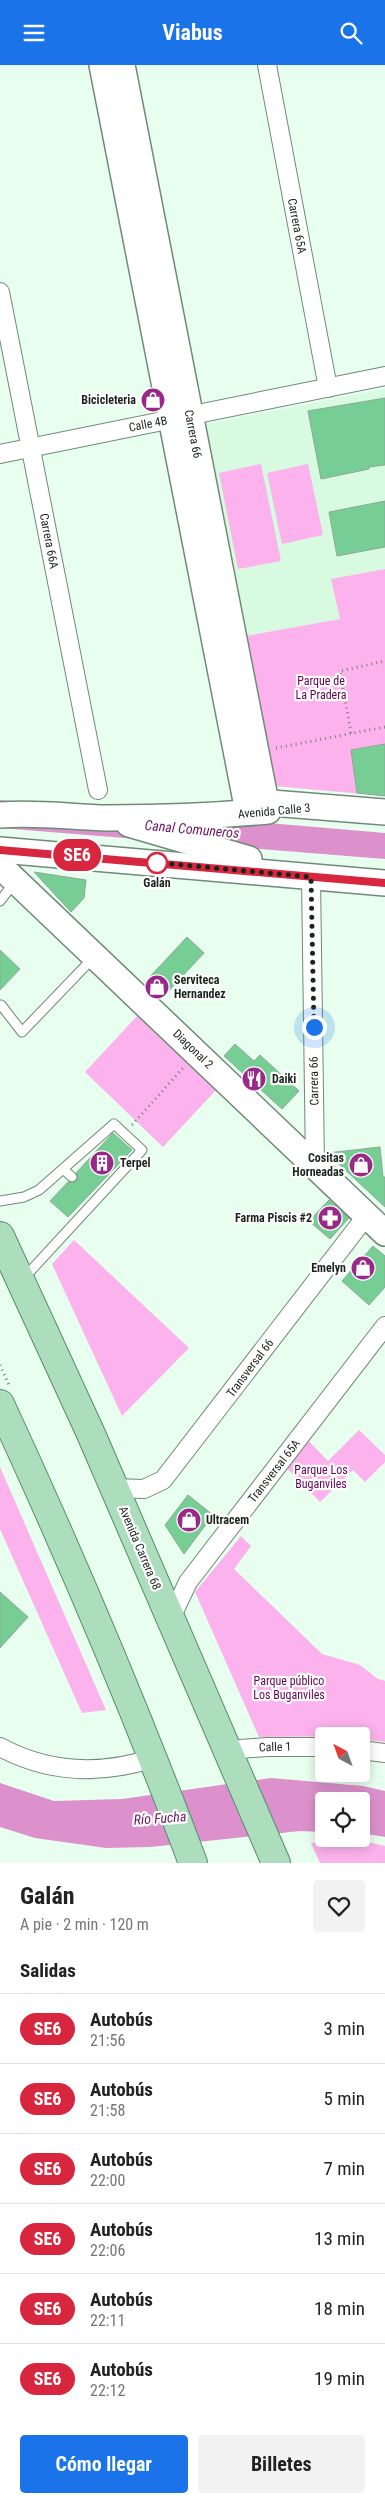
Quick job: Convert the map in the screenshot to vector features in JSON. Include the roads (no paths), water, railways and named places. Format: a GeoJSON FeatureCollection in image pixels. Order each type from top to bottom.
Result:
{"type":"FeatureCollection","features":[{"type":"Feature","properties":{"kind":"main road","name":"Avenida Carrera 68"},"geometry":{"type":"LineString","coordinates":[[0,1235],[114,1488],[272,1854]]}},
{"type":"Feature","properties":{"kind":"main road"},"geometry":{"type":"LineString","coordinates":[[0,1404],[8,1435],[157,1766],[191,1858]]}},
{"type":"Feature","properties":{"kind":"street","name":"Carrera 66"},"geometry":{"type":"LineString","coordinates":[[102,65],[181,417]]}},
{"type":"Feature","properties":{"kind":"street","name":"Carrera 66"},"geometry":{"type":"LineString","coordinates":[[122,65],[181,417],[256,802]]}},
{"type":"Feature","properties":{"kind":"street","name":"Carrera 65A"},"geometry":{"type":"LineString","coordinates":[[267,65],[328,388]]}},
{"type":"Feature","properties":{"kind":"street","name":"Carrera 66A"},"geometry":{"type":"LineString","coordinates":[[0,292],[98,790]]}},
{"type":"Feature","properties":{"kind":"street","name":"Calle 4B"},"geometry":{"type":"LineString","coordinates":[[0,453],[385,376]]}},
{"type":"Feature","properties":{"kind":"street","name":"Avenida Calle 3"},"geometry":{"type":"LineString","coordinates":[[256,802],[385,812]]}},
{"type":"Feature","properties":{"kind":"street","name":"Avenida Calle 3"},"geometry":{"type":"LineString","coordinates":[[0,815],[39,814],[107,817],[224,815],[321,807]]}},
{"type":"Feature","properties":{"kind":"street","name":"Avenida Calle 3"},"geometry":{"type":"LineString","coordinates":[[107,817],[220,852],[311,877]]}},
{"type":"Feature","properties":{"kind":"street","name":"Avenida Calle 3"},"geometry":{"type":"LineString","coordinates":[[0,849],[385,883]]}},
{"type":"Feature","properties":{"kind":"street","name":"Diagonal 2"},"geometry":{"type":"LineString","coordinates":[[8,873],[385,1233]]}},
{"type":"Feature","properties":{"kind":"street","name":"Carrera 66"},"geometry":{"type":"LineString","coordinates":[[311,877],[315,1166]]}},
{"type":"Feature","properties":{"kind":"street","name":"Transversal 66"},"geometry":{"type":"LineString","coordinates":[[114,1488],[144,1489],[163,1480],[367,1215]]}},
{"type":"Feature","properties":{"kind":"street","name":"Transversal 65A"},"geometry":{"type":"LineString","coordinates":[[170,1619],[188,1582],[385,1326]]}},
{"type":"Feature","properties":{"kind":"street"},"geometry":{"type":"LineString","coordinates":[[0,1747],[28,1760],[73,1770],[157,1766]]}},
{"type":"Feature","properties":{"kind":"street","name":"Calle 1"},"geometry":{"type":"LineString","coordinates":[[232,1761],[267,1747],[315,1747]]}},
{"type":"Feature","properties":{"kind":"street"},"geometry":{"type":"LineString","coordinates":[[370,1751],[385,1753]]}},
{"type":"Feature","properties":{"kind":"lane"},"geometry":{"type":"LineString","coordinates":[[0,901],[8,873]]}},
{"type":"Feature","properties":{"kind":"lane"},"geometry":{"type":"LineString","coordinates":[[0,1004],[22,1032],[95,956]]}},
{"type":"Feature","properties":{"kind":"lane"},"geometry":{"type":"LineString","coordinates":[[0,1201],[24,1197],[39,1190],[114,1124],[142,1150],[93,1197],[21,1281]]}},
{"type":"Feature","properties":{"kind":"lane"},"geometry":{"type":"LineString","coordinates":[[63,1169],[72,1177]]}},
{"type":"Feature","properties":{"kind":"water","name":"Canal Comuneros"},"geometry":{"type":"Polygon","coordinates":[[[0,800],[385,833],[385,859],[0,828],[0,800]]]}},
{"type":"Feature","properties":{"kind":"water","name":"Río Fucha"},"geometry":{"type":"Polygon","coordinates":[[[271,1778],[363,1786],[385,1791],[385,1837],[370,1834],[370,1792],[315,1792],[315,1832],[300,1831],[150,1847],[106,1848],[35,1838],[0,1827],[0,1783],[54,1801],[122,1799],[271,1778]]]}},
{"type":"Feature","properties":{"kind":"place","name":"Bicicleteria"},"geometry":{"type":"Point","coordinates":[153,400]}},
{"type":"Feature","properties":{"kind":"place","name":"Galán"},"geometry":{"type":"Point","coordinates":[157,863]}},
{"type":"Feature","properties":{"kind":"place","name":"Serviteca Hernandez"},"geometry":{"type":"Point","coordinates":[157,987]}},
{"type":"Feature","properties":{"kind":"place","name":"Daiki"},"geometry":{"type":"Point","coordinates":[254,1079]}},
{"type":"Feature","properties":{"kind":"place","name":"Terpel"},"geometry":{"type":"Point","coordinates":[102,1163]}},
{"type":"Feature","properties":{"kind":"place","name":"Cositas Horneadas"},"geometry":{"type":"Point","coordinates":[361,1165]}},
{"type":"Feature","properties":{"kind":"place","name":"Farma Piscis #2"},"geometry":{"type":"Point","coordinates":[330,1218]}},
{"type":"Feature","properties":{"kind":"place","name":"Emelyn"},"geometry":{"type":"Point","coordinates":[363,1268]}},
{"type":"Feature","properties":{"kind":"place","name":"Ultracem"},"geometry":{"type":"Point","coordinates":[189,1520]}},
{"type":"Feature","properties":{"kind":"park label","name":"Parque de La Pradera"},"geometry":{"type":"Point","coordinates":[321,688]}},
{"type":"Feature","properties":{"kind":"park label","name":"Parque Los Buganviles"},"geometry":{"type":"Point","coordinates":[321,1477]}},
{"type":"Feature","properties":{"kind":"park label","name":"Parque público Los Buganviles"},"geometry":{"type":"Point","coordinates":[289,1688]}}]}
